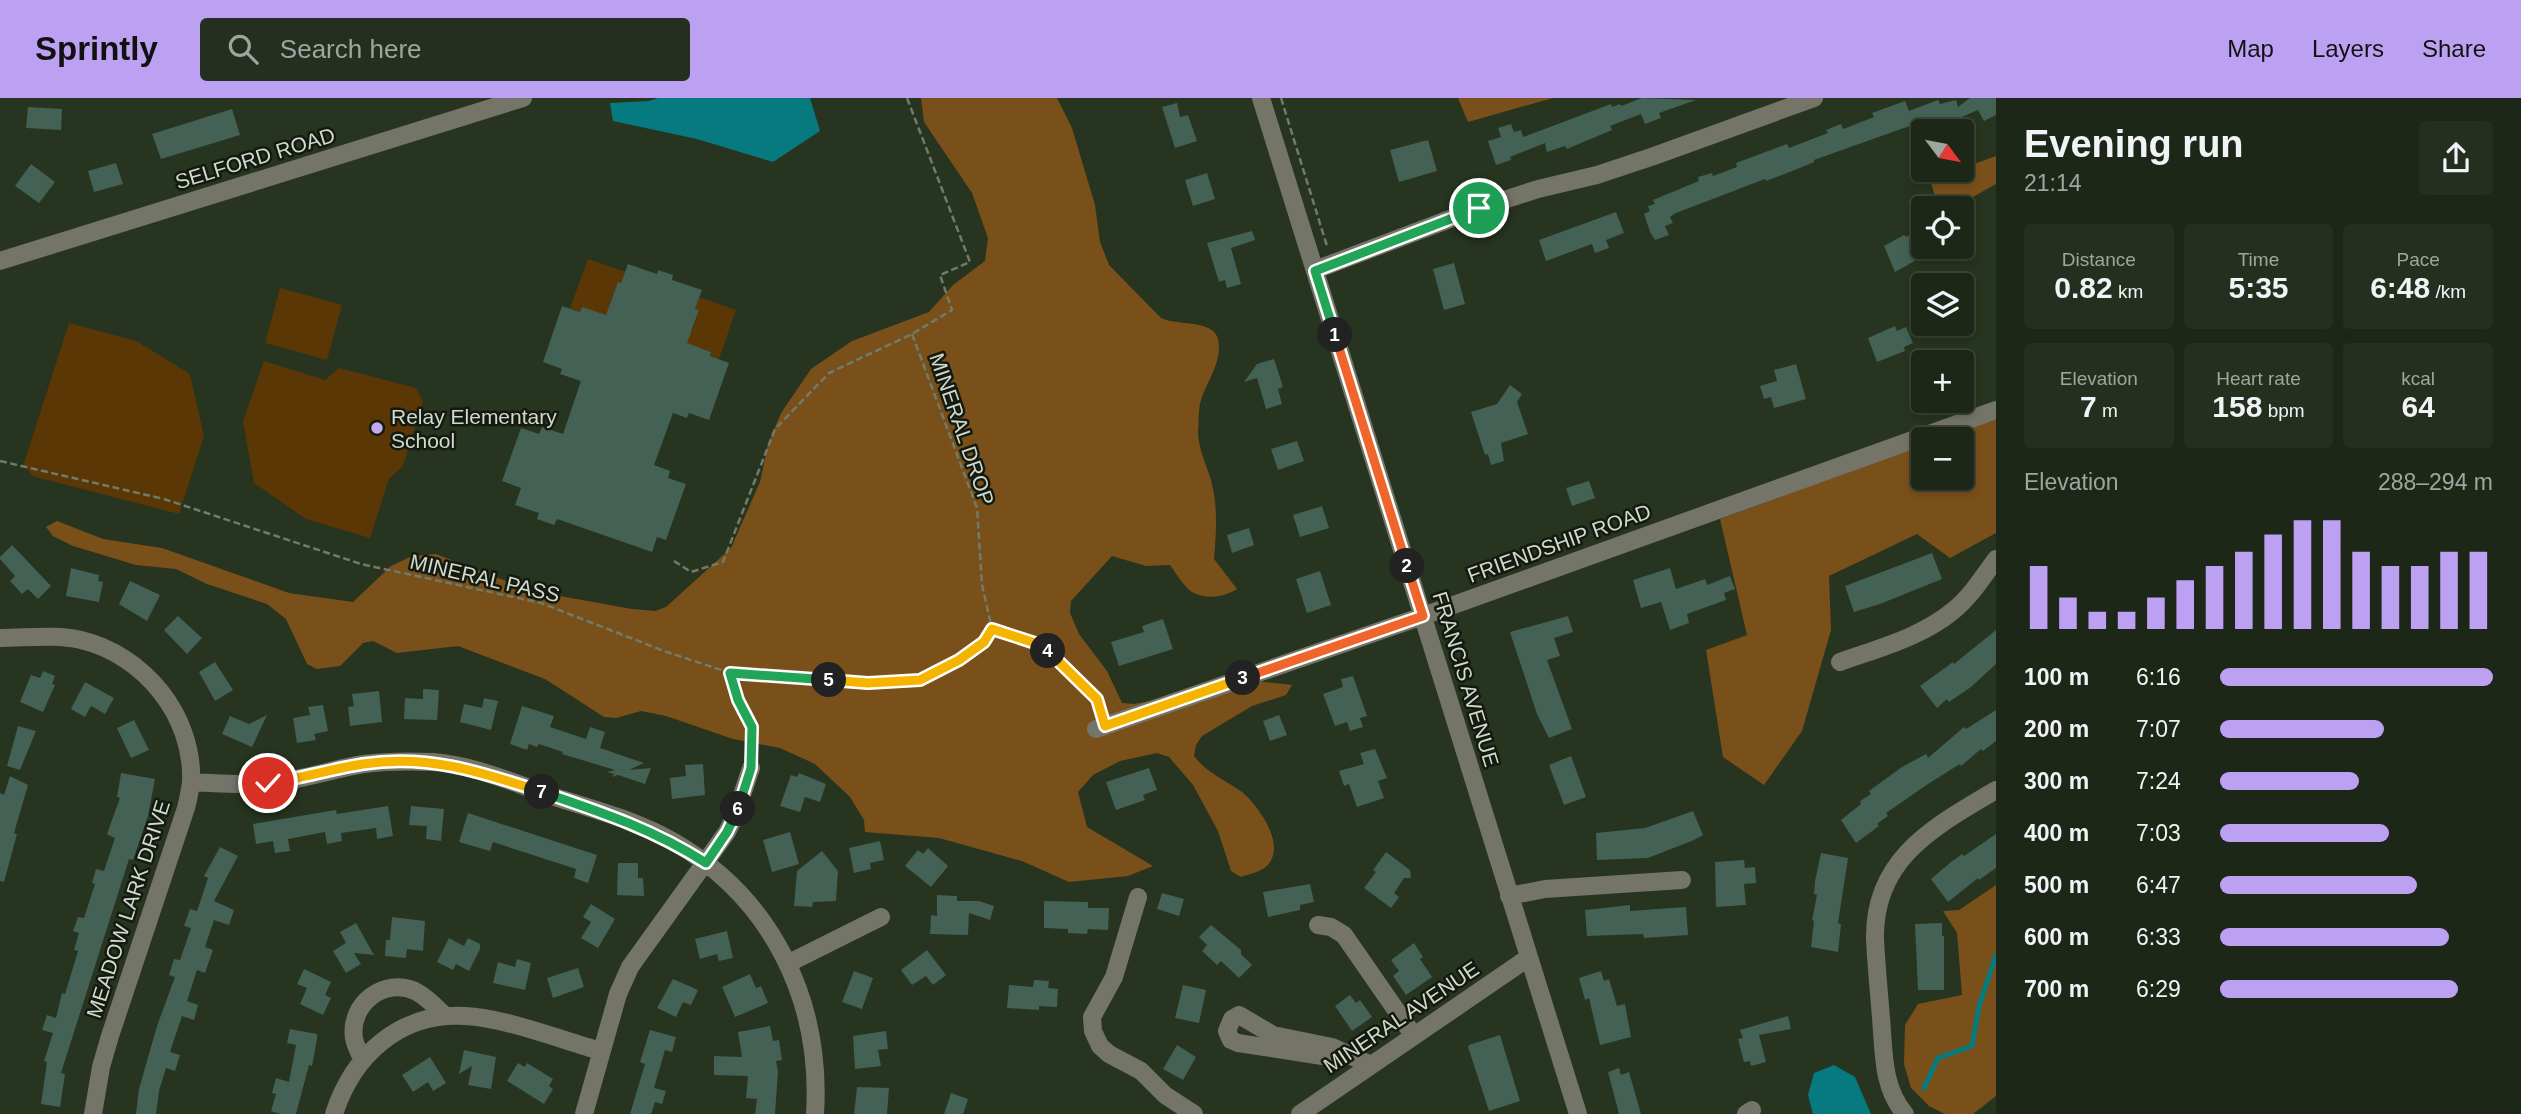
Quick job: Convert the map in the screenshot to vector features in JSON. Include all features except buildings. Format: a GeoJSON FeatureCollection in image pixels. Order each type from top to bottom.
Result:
{"type":"FeatureCollection","features":[{"type":"Feature","properties":{"kind":"street","name":"SELFORD ROAD"},"geometry":{"type":"LineString","coordinates":[[0,261],[523,98]]}},
{"type":"Feature","properties":{"kind":"street","name":"FRANCIS AVENUE"},"geometry":{"type":"LineString","coordinates":[[1261,98],[1578,1114]]}},
{"type":"Feature","properties":{"kind":"street"},"geometry":{"type":"LineString","coordinates":[[1315,271],[1479,208],[1643,160],[1814,98]]}},
{"type":"Feature","properties":{"kind":"street","name":"FRIENDSHIP ROAD"},"geometry":{"type":"LineString","coordinates":[[1101,727],[1423,616],[1996,410]]}},
{"type":"Feature","properties":{"kind":"street"},"geometry":{"type":"LineString","coordinates":[[1840,662],[1915,635],[1936,624],[1956,609],[1996,559]]}},
{"type":"Feature","properties":{"kind":"street","name":"MEADOW LARK DRIVE"},"geometry":{"type":"LineString","coordinates":[[0,638],[80,640],[108,650],[132,664],[153,682],[180,723],[189,753],[191,782],[178,838],[110,1036],[93,1114]]}},
{"type":"Feature","properties":{"kind":"street"},"geometry":{"type":"LineString","coordinates":[[191,782],[268,783],[364,764],[436,762],[470,769],[641,826],[673,841],[706,863],[742,896],[769,929],[789,962],[802,1000],[812,1043],[817,1084],[815,1114]]}},
{"type":"Feature","properties":{"kind":"street"},"geometry":{"type":"LineString","coordinates":[[584,1114],[618,993],[630,967],[706,863],[735,816],[751,768]]}},
{"type":"Feature","properties":{"kind":"street"},"geometry":{"type":"LineString","coordinates":[[1905,1114],[1889,1089],[1885,1067],[1875,936],[1880,904],[1888,878],[1902,856],[1921,837],[1996,790]]}},
{"type":"Feature","properties":{"kind":"street"},"geometry":{"type":"LineString","coordinates":[[1510,896],[1545,889],[1682,880]]}},
{"type":"Feature","properties":{"kind":"street"},"geometry":{"type":"LineString","coordinates":[[1138,897],[1114,977],[1092,1017],[1093,1031],[1100,1046],[1109,1054],[1141,1071],[1166,1095],[1194,1114]]}},
{"type":"Feature","properties":{"kind":"street"},"geometry":{"type":"LineString","coordinates":[[789,962],[881,917]]}},
{"type":"Feature","properties":{"kind":"street"},"geometry":{"type":"LineString","coordinates":[[1318,925],[1331,927],[1344,936],[1414,1036]]}},
{"type":"Feature","properties":{"kind":"street","name":"MINERAL AVENUE"},"geometry":{"type":"LineString","coordinates":[[1300,1114],[1528,958]]}},
{"type":"Feature","properties":{"kind":"street"},"geometry":{"type":"LineString","coordinates":[[362,1059],[354,1038],[354,1025],[359,1010],[379,990],[393,987],[416,992],[445,1016]]}},
{"type":"Feature","properties":{"kind":"street"},"geometry":{"type":"LineString","coordinates":[[1350,1055],[1335,1058],[1238,1043],[1231,1040],[1227,1031],[1232,1018],[1239,1015],[1273,1035],[1312,1042],[1350,1055],[1371,1065]]}},
{"type":"Feature","properties":{"kind":"street"},"geometry":{"type":"LineString","coordinates":[[334,1114],[347,1082],[362,1059],[379,1042],[400,1028],[423,1020],[445,1016],[488,1019],[601,1051]]}},
{"type":"Feature","properties":{"kind":"path"},"geometry":{"type":"LineString","coordinates":[[674,561],[691,572],[723,562],[775,429],[829,373],[912,334],[952,310],[940,275],[970,262],[907,98]]}},
{"type":"Feature","properties":{"kind":"path"},"geometry":{"type":"LineString","coordinates":[[1281,98],[1327,246]]}},
{"type":"Feature","properties":{"kind":"path","name":"MINERAL DROP"},"geometry":{"type":"LineString","coordinates":[[912,334],[977,508],[982,585],[992,629]]}},
{"type":"Feature","properties":{"kind":"path","name":"MINERAL PASS"},"geometry":{"type":"LineString","coordinates":[[0,461],[164,499],[361,564],[541,603],[664,651],[730,673],[868,683],[920,680],[959,660],[984,642],[992,629]]}},
{"type":"Feature","properties":{"kind":"path"},"geometry":{"type":"LineString","coordinates":[[992,629],[1041,645],[1079,678],[1097,699],[1101,727]]}},
{"type":"Feature","properties":{"kind":"path"},"geometry":{"type":"LineString","coordinates":[[730,673],[738,700],[752,727],[751,768]]}},
{"type":"Feature","properties":{"kind":"shaded area"},"geometry":{"type":"Polygon","coordinates":[[[921,98],[1057,98],[1072,128],[1095,205],[1100,242],[1109,265],[1161,318],[1209,328],[1218,339],[1216,363],[1200,404],[1198,438],[1215,503],[1214,559],[1237,589],[1221,596],[1203,596],[1189,590],[1170,565],[1146,566],[1112,556],[1071,601],[1070,613],[1079,634],[1107,671],[1122,703],[1134,704],[1255,681],[1292,685],[1286,695],[1252,706],[1202,736],[1196,745],[1194,756],[1210,772],[1242,792],[1262,815],[1274,844],[1270,862],[1261,870],[1241,877],[1231,871],[1218,831],[1193,785],[1169,757],[1157,753],[1120,761],[1093,775],[1078,792],[1087,827],[1153,866],[1128,876],[1069,882],[1022,861],[939,838],[865,832],[864,820],[850,797],[815,764],[780,748],[733,739],[666,716],[641,711],[616,718],[604,717],[545,679],[458,646],[397,653],[373,641],[363,643],[340,666],[317,669],[307,664],[286,619],[267,604],[207,584],[176,569],[136,565],[73,546],[53,536],[46,527],[57,521],[103,539],[162,548],[289,593],[353,602],[391,566],[412,556],[436,554],[532,591],[632,609],[655,611],[666,607],[731,548],[760,482],[768,444],[781,413],[811,369],[852,341],[929,312],[953,285],[985,261],[988,238],[972,193],[924,122],[921,98]]]}},
{"type":"Feature","properties":{"kind":"shaded area"},"geometry":{"type":"Polygon","coordinates":[[[1458,98],[1553,98],[1468,122],[1458,98]]]}},
{"type":"Feature","properties":{"kind":"shaded area"},"geometry":{"type":"Polygon","coordinates":[[[1996,156],[1996,184],[1974,196],[1935,196],[1931,182],[1974,182],[1974,164],[1996,156]]]}},
{"type":"Feature","properties":{"kind":"shaded area"},"geometry":{"type":"Polygon","coordinates":[[[588,259],[626,272],[610,303],[616,325],[582,307],[580,312],[570,308],[588,259]]]}},
{"type":"Feature","properties":{"kind":"shaded area"},"geometry":{"type":"Polygon","coordinates":[[[280,288],[342,305],[327,360],[265,343],[280,288]]]}},
{"type":"Feature","properties":{"kind":"shaded area"},"geometry":{"type":"Polygon","coordinates":[[[699,297],[736,310],[719,359],[710,356],[711,352],[689,344],[687,349],[680,327],[692,331],[699,311],[695,309],[699,297]]]}},
{"type":"Feature","properties":{"kind":"shaded area"},"geometry":{"type":"Polygon","coordinates":[[[69,323],[136,341],[190,374],[204,436],[179,514],[32,476],[24,463],[69,323]]]}},
{"type":"Feature","properties":{"kind":"shaded area"},"geometry":{"type":"Polygon","coordinates":[[[264,361],[325,380],[339,368],[416,388],[423,401],[403,466],[389,479],[370,538],[306,519],[254,483],[243,421],[264,361]]]}},
{"type":"Feature","properties":{"kind":"shaded area"},"geometry":{"type":"Polygon","coordinates":[[[1996,418],[1996,533],[1950,558],[1917,534],[1829,576],[1831,630],[1802,731],[1764,785],[1723,757],[1706,650],[1747,635],[1720,519],[1911,449],[1911,490],[1974,490],[1974,427],[1972,427],[1996,418]]]}},
{"type":"Feature","properties":{"kind":"shaded area"},"geometry":{"type":"Polygon","coordinates":[[[1996,885],[1996,1096],[1973,1114],[1945,1114],[1929,1106],[1911,1088],[1904,1064],[1905,1025],[1918,1004],[1962,995],[1957,933],[1943,911],[1959,910],[1996,885]]]}},
{"type":"Feature","properties":{"kind":"water"},"geometry":{"type":"Polygon","coordinates":[[[658,98],[810,98],[820,131],[773,162],[697,139],[613,121],[610,103],[658,98]]]}},
{"type":"Feature","properties":{"kind":"water"},"geometry":{"type":"Polygon","coordinates":[[[1834,1065],[1855,1077],[1871,1114],[1813,1114],[1808,1095],[1814,1073],[1834,1065]]]}},
{"type":"Feature","properties":{"kind":"waterway"},"geometry":{"type":"LineString","coordinates":[[1924,1088],[1938,1058],[1972,1046],[1979,1006],[1996,955]]}},
{"type":"Feature","properties":{"kind":"place","name":"Relay Elementary School"},"geometry":{"type":"Point","coordinates":[377,428]}},
{"type":"Feature","properties":{"kind":"route"},"geometry":{"type":"LineString","coordinates":[[268,783],[364,764],[436,762],[470,769],[641,826],[673,841],[706,863],[735,816],[751,768],[752,727],[738,700],[730,673],[868,683],[920,680],[959,660],[984,642],[992,629],[1041,645],[1079,678],[1097,699],[1105,726],[1423,616],[1315,271],[1479,208]]}}]}
